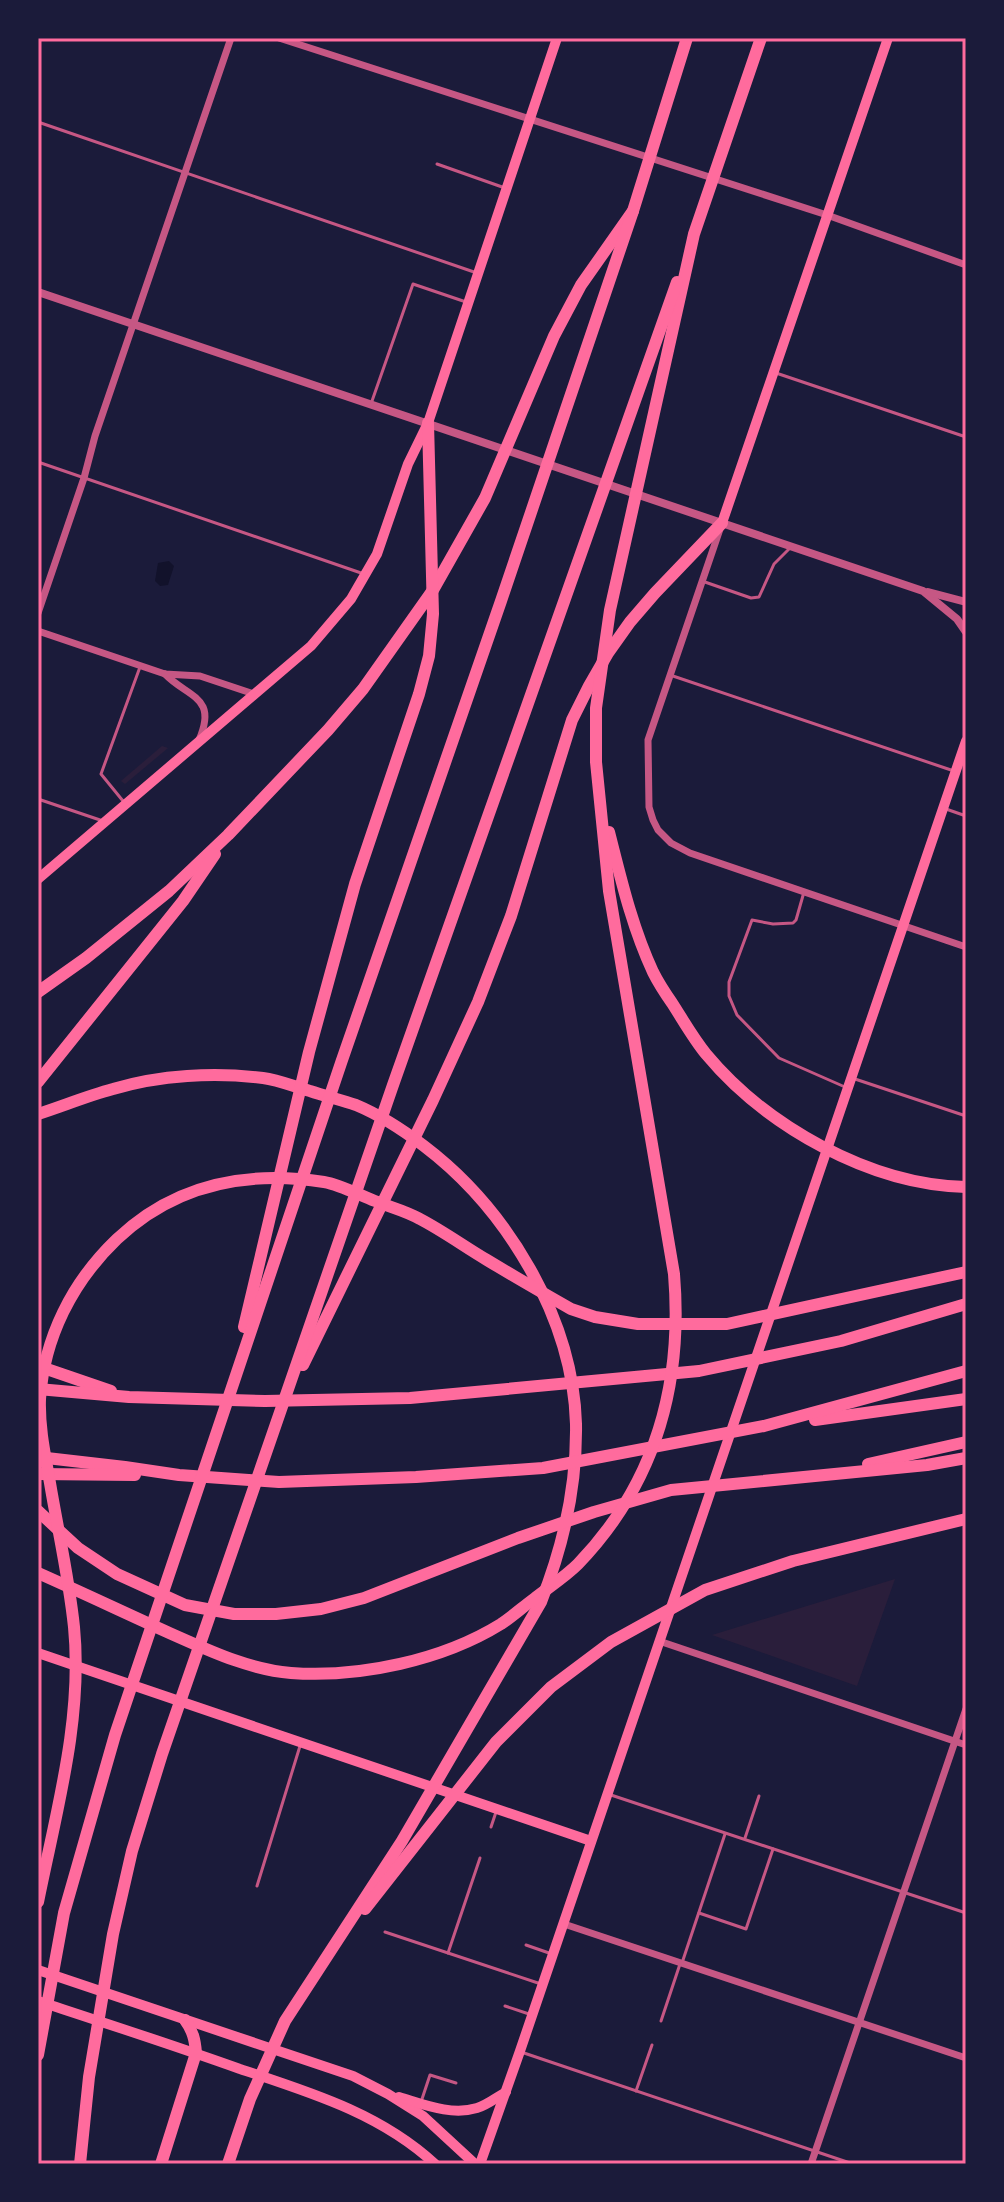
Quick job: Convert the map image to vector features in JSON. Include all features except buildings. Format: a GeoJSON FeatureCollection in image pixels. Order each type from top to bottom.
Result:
{"type":"FeatureCollection","features":[{"type":"Feature","properties":{"kind":"highway"},"geometry":{"type":"LineString","coordinates":[[38,2055],[64,1913],[115,1735],[633,211],[687,38]]}},
{"type":"Feature","properties":{"kind":"highway"},"geometry":{"type":"LineString","coordinates":[[80,2164],[89,2077],[113,1934],[132,1851],[162,1754],[761,38]]}},
{"type":"Feature","properties":{"kind":"highway"},"geometry":{"type":"LineString","coordinates":[[38,992],[169,891],[228,835],[363,689],[433,590],[468,531],[554,336],[581,285],[633,211]]}},
{"type":"Feature","properties":{"kind":"highway"},"geometry":{"type":"LineString","coordinates":[[38,1573],[221,1656],[255,1667],[290,1673],[366,1670],[423,1658],[502,1624],[576,1566],[614,1521],[629,1497],[656,1440],[672,1378],[677,1313],[674,1274],[609,891],[596,762],[596,708],[610,610],[694,234]]}},
{"type":"Feature","properties":{"kind":"highway"},"geometry":{"type":"LineString","coordinates":[[227,1400],[309,1052],[355,884],[429,656],[433,614],[428,423]]}},
{"type":"Feature","properties":{"kind":"highway"},"geometry":{"type":"LineString","coordinates":[[281,1411],[478,1002],[511,916],[572,720],[608,653],[630,622],[722,523]]}},
{"type":"Feature","properties":{"kind":"highway"},"geometry":{"type":"LineString","coordinates":[[598,790],[630,915],[654,973],[688,1029],[728,1078],[776,1119],[820,1146],[872,1169],[909,1179],[966,1187]]}},
{"type":"Feature","properties":{"kind":"highway"},"geometry":{"type":"LineString","coordinates":[[38,1082],[183,901],[228,835]]}},
{"type":"Feature","properties":{"kind":"highway"},"geometry":{"type":"LineString","coordinates":[[38,1114],[126,1085],[204,1076],[266,1079],[358,1106],[402,1130],[445,1162],[508,1232],[533,1272],[558,1333],[572,1389],[576,1422],[575,1455],[566,1529],[558,1561],[541,1602],[402,1841],[285,2021],[250,2099],[228,2164]]}},
{"type":"Feature","properties":{"kind":"highway"},"geometry":{"type":"LineString","coordinates":[[38,1902],[71,1735],[76,1679],[74,1628],[67,1577],[41,1437],[40,1400],[46,1358],[58,1322],[92,1265],[130,1227],[154,1210],[190,1191],[228,1181],[259,1178],[327,1182],[418,1217],[571,1309],[595,1317],[638,1324],[727,1324],[966,1272]]}},
{"type":"Feature","properties":{"kind":"highway"},"geometry":{"type":"LineString","coordinates":[[38,1389],[129,1397],[265,1401],[410,1398],[699,1371],[841,1341],[966,1304]]}},
{"type":"Feature","properties":{"kind":"highway"},"geometry":{"type":"LineString","coordinates":[[38,1366],[129,1397]]}},
{"type":"Feature","properties":{"kind":"highway"},"geometry":{"type":"LineString","coordinates":[[764,1426],[966,1371]]}},
{"type":"Feature","properties":{"kind":"highway"},"geometry":{"type":"LineString","coordinates":[[38,1474],[179,1475],[279,1482],[543,1468],[764,1426],[966,1399]]}},
{"type":"Feature","properties":{"kind":"highway"},"geometry":{"type":"LineString","coordinates":[[814,1476],[966,1442]]}},
{"type":"Feature","properties":{"kind":"highway"},"geometry":{"type":"LineString","coordinates":[[38,1457],[179,1475]]}},
{"type":"Feature","properties":{"kind":"highway"},"geometry":{"type":"LineString","coordinates":[[38,1511],[78,1548],[117,1574],[185,1605],[234,1614],[276,1614],[321,1609],[364,1598],[518,1538],[671,1490],[927,1465],[966,1458]]}},
{"type":"Feature","properties":{"kind":"highway"},"geometry":{"type":"LineString","coordinates":[[327,1955],[394,1875],[496,1742],[551,1687],[611,1642],[705,1590],[793,1561],[966,1519]]}},
{"type":"Feature","properties":{"kind":"highway"},"geometry":{"type":"LineString","coordinates":[[161,2164],[196,2053],[196,2041],[185,2020]]}},
{"type":"Feature","properties":{"kind":"main road"},"geometry":{"type":"LineString","coordinates":[[38,879],[311,646],[351,599],[366,575],[377,554],[408,464],[428,423],[557,38]]}},
{"type":"Feature","properties":{"kind":"main road"},"geometry":{"type":"LineString","coordinates":[[722,523],[888,38]]}},
{"type":"Feature","properties":{"kind":"main road"},"geometry":{"type":"LineString","coordinates":[[38,1970],[353,2076],[423,2116],[478,2164],[533,2016],[966,741]]}},
{"type":"Feature","properties":{"kind":"main road"},"geometry":{"type":"LineString","coordinates":[[38,1653],[591,1841]]}},
{"type":"Feature","properties":{"kind":"main road"},"geometry":{"type":"LineString","coordinates":[[38,2001],[347,2107],[401,2136],[435,2164]]}},
{"type":"Feature","properties":{"kind":"main road"},"geometry":{"type":"LineString","coordinates":[[388,2094],[446,2110],[464,2111],[479,2107],[506,2092]]}},
{"type":"Feature","properties":{"kind":"street"},"geometry":{"type":"LineString","coordinates":[[38,613],[231,38]]}},
{"type":"Feature","properties":{"kind":"street"},"geometry":{"type":"LineString","coordinates":[[279,38],[827,215],[966,265]]}},
{"type":"Feature","properties":{"kind":"street"},"geometry":{"type":"LineString","coordinates":[[38,292],[791,547],[966,602]]}},
{"type":"Feature","properties":{"kind":"street"},"geometry":{"type":"LineString","coordinates":[[722,523],[648,740],[649,807],[658,830],[671,843],[690,853],[966,947]]}},
{"type":"Feature","properties":{"kind":"street"},"geometry":{"type":"LineString","coordinates":[[923,591],[957,619],[966,632]]}},
{"type":"Feature","properties":{"kind":"street"},"geometry":{"type":"LineString","coordinates":[[38,631],[165,674],[200,676],[254,694]]}},
{"type":"Feature","properties":{"kind":"street"},"geometry":{"type":"LineString","coordinates":[[165,674],[177,687],[197,697],[203,708],[204,728],[199,741]]}},
{"type":"Feature","properties":{"kind":"street"},"geometry":{"type":"LineString","coordinates":[[659,1641],[966,1745]]}},
{"type":"Feature","properties":{"kind":"street"},"geometry":{"type":"LineString","coordinates":[[811,2164],[966,1709]]}},
{"type":"Feature","properties":{"kind":"street"},"geometry":{"type":"LineString","coordinates":[[564,1924],[966,2058]]}},
{"type":"Feature","properties":{"kind":"lane"},"geometry":{"type":"LineString","coordinates":[[38,122],[478,273]]}},
{"type":"Feature","properties":{"kind":"lane"},"geometry":{"type":"LineString","coordinates":[[437,164],[506,188]]}},
{"type":"Feature","properties":{"kind":"lane"},"geometry":{"type":"LineString","coordinates":[[371,405],[413,284],[468,303]]}},
{"type":"Feature","properties":{"kind":"lane"},"geometry":{"type":"LineString","coordinates":[[774,372],[966,437]]}},
{"type":"Feature","properties":{"kind":"lane"},"geometry":{"type":"LineString","coordinates":[[38,462],[366,575]]}},
{"type":"Feature","properties":{"kind":"lane"},"geometry":{"type":"LineString","coordinates":[[702,581],[751,598],[759,597],[774,564],[791,547]]}},
{"type":"Feature","properties":{"kind":"lane"},"geometry":{"type":"LineString","coordinates":[[125,804],[101,774],[141,665]]}},
{"type":"Feature","properties":{"kind":"lane"},"geometry":{"type":"LineString","coordinates":[[670,675],[956,772]]}},
{"type":"Feature","properties":{"kind":"lane"},"geometry":{"type":"LineString","coordinates":[[38,799],[105,821]]}},
{"type":"Feature","properties":{"kind":"lane"},"geometry":{"type":"LineString","coordinates":[[943,808],[966,816]]}},
{"type":"Feature","properties":{"kind":"lane"},"geometry":{"type":"LineString","coordinates":[[804,892],[793,923],[777,925],[752,920],[729,982],[729,996],[740,1020],[779,1058],[850,1083],[966,1116]]}},
{"type":"Feature","properties":{"kind":"lane"},"geometry":{"type":"LineString","coordinates":[[257,1886],[301,1742]]}},
{"type":"Feature","properties":{"kind":"lane"},"geometry":{"type":"LineString","coordinates":[[608,1794],[966,1913]]}},
{"type":"Feature","properties":{"kind":"lane"},"geometry":{"type":"LineString","coordinates":[[744,1839],[759,1796]]}},
{"type":"Feature","properties":{"kind":"lane"},"geometry":{"type":"LineString","coordinates":[[491,1827],[497,1808]]}},
{"type":"Feature","properties":{"kind":"lane"},"geometry":{"type":"LineString","coordinates":[[661,2021],[726,1833]]}},
{"type":"Feature","properties":{"kind":"lane"},"geometry":{"type":"LineString","coordinates":[[699,1913],[746,1929],[773,1849]]}},
{"type":"Feature","properties":{"kind":"lane"},"geometry":{"type":"LineString","coordinates":[[448,1953],[480,1858]]}},
{"type":"Feature","properties":{"kind":"lane"},"geometry":{"type":"LineString","coordinates":[[385,1932],[543,1985]]}},
{"type":"Feature","properties":{"kind":"lane"},"geometry":{"type":"LineString","coordinates":[[526,1945],[553,1954]]}},
{"type":"Feature","properties":{"kind":"lane"},"geometry":{"type":"LineString","coordinates":[[505,2006],[533,2016]]}},
{"type":"Feature","properties":{"kind":"lane"},"geometry":{"type":"LineString","coordinates":[[636,2091],[652,2045]]}},
{"type":"Feature","properties":{"kind":"lane"},"geometry":{"type":"LineString","coordinates":[[520,2051],[853,2164]]}},
{"type":"Feature","properties":{"kind":"lane"},"geometry":{"type":"LineString","coordinates":[[421,2103],[430,2075],[456,2083]]}},
{"type":"Feature","properties":{"kind":"shaded area"},"geometry":{"type":"Polygon","coordinates":[[[169,561],[174,566],[168,585],[160,586],[155,581],[158,563],[169,561]]]}},
{"type":"Feature","properties":{"kind":"shaded area"},"geometry":{"type":"Polygon","coordinates":[[[162,746],[168,748],[125,784],[121,781],[162,746]]]}},
{"type":"Feature","properties":{"kind":"shaded area"},"geometry":{"type":"Polygon","coordinates":[[[895,1579],[857,1686],[712,1635],[895,1579]]]}}]}
